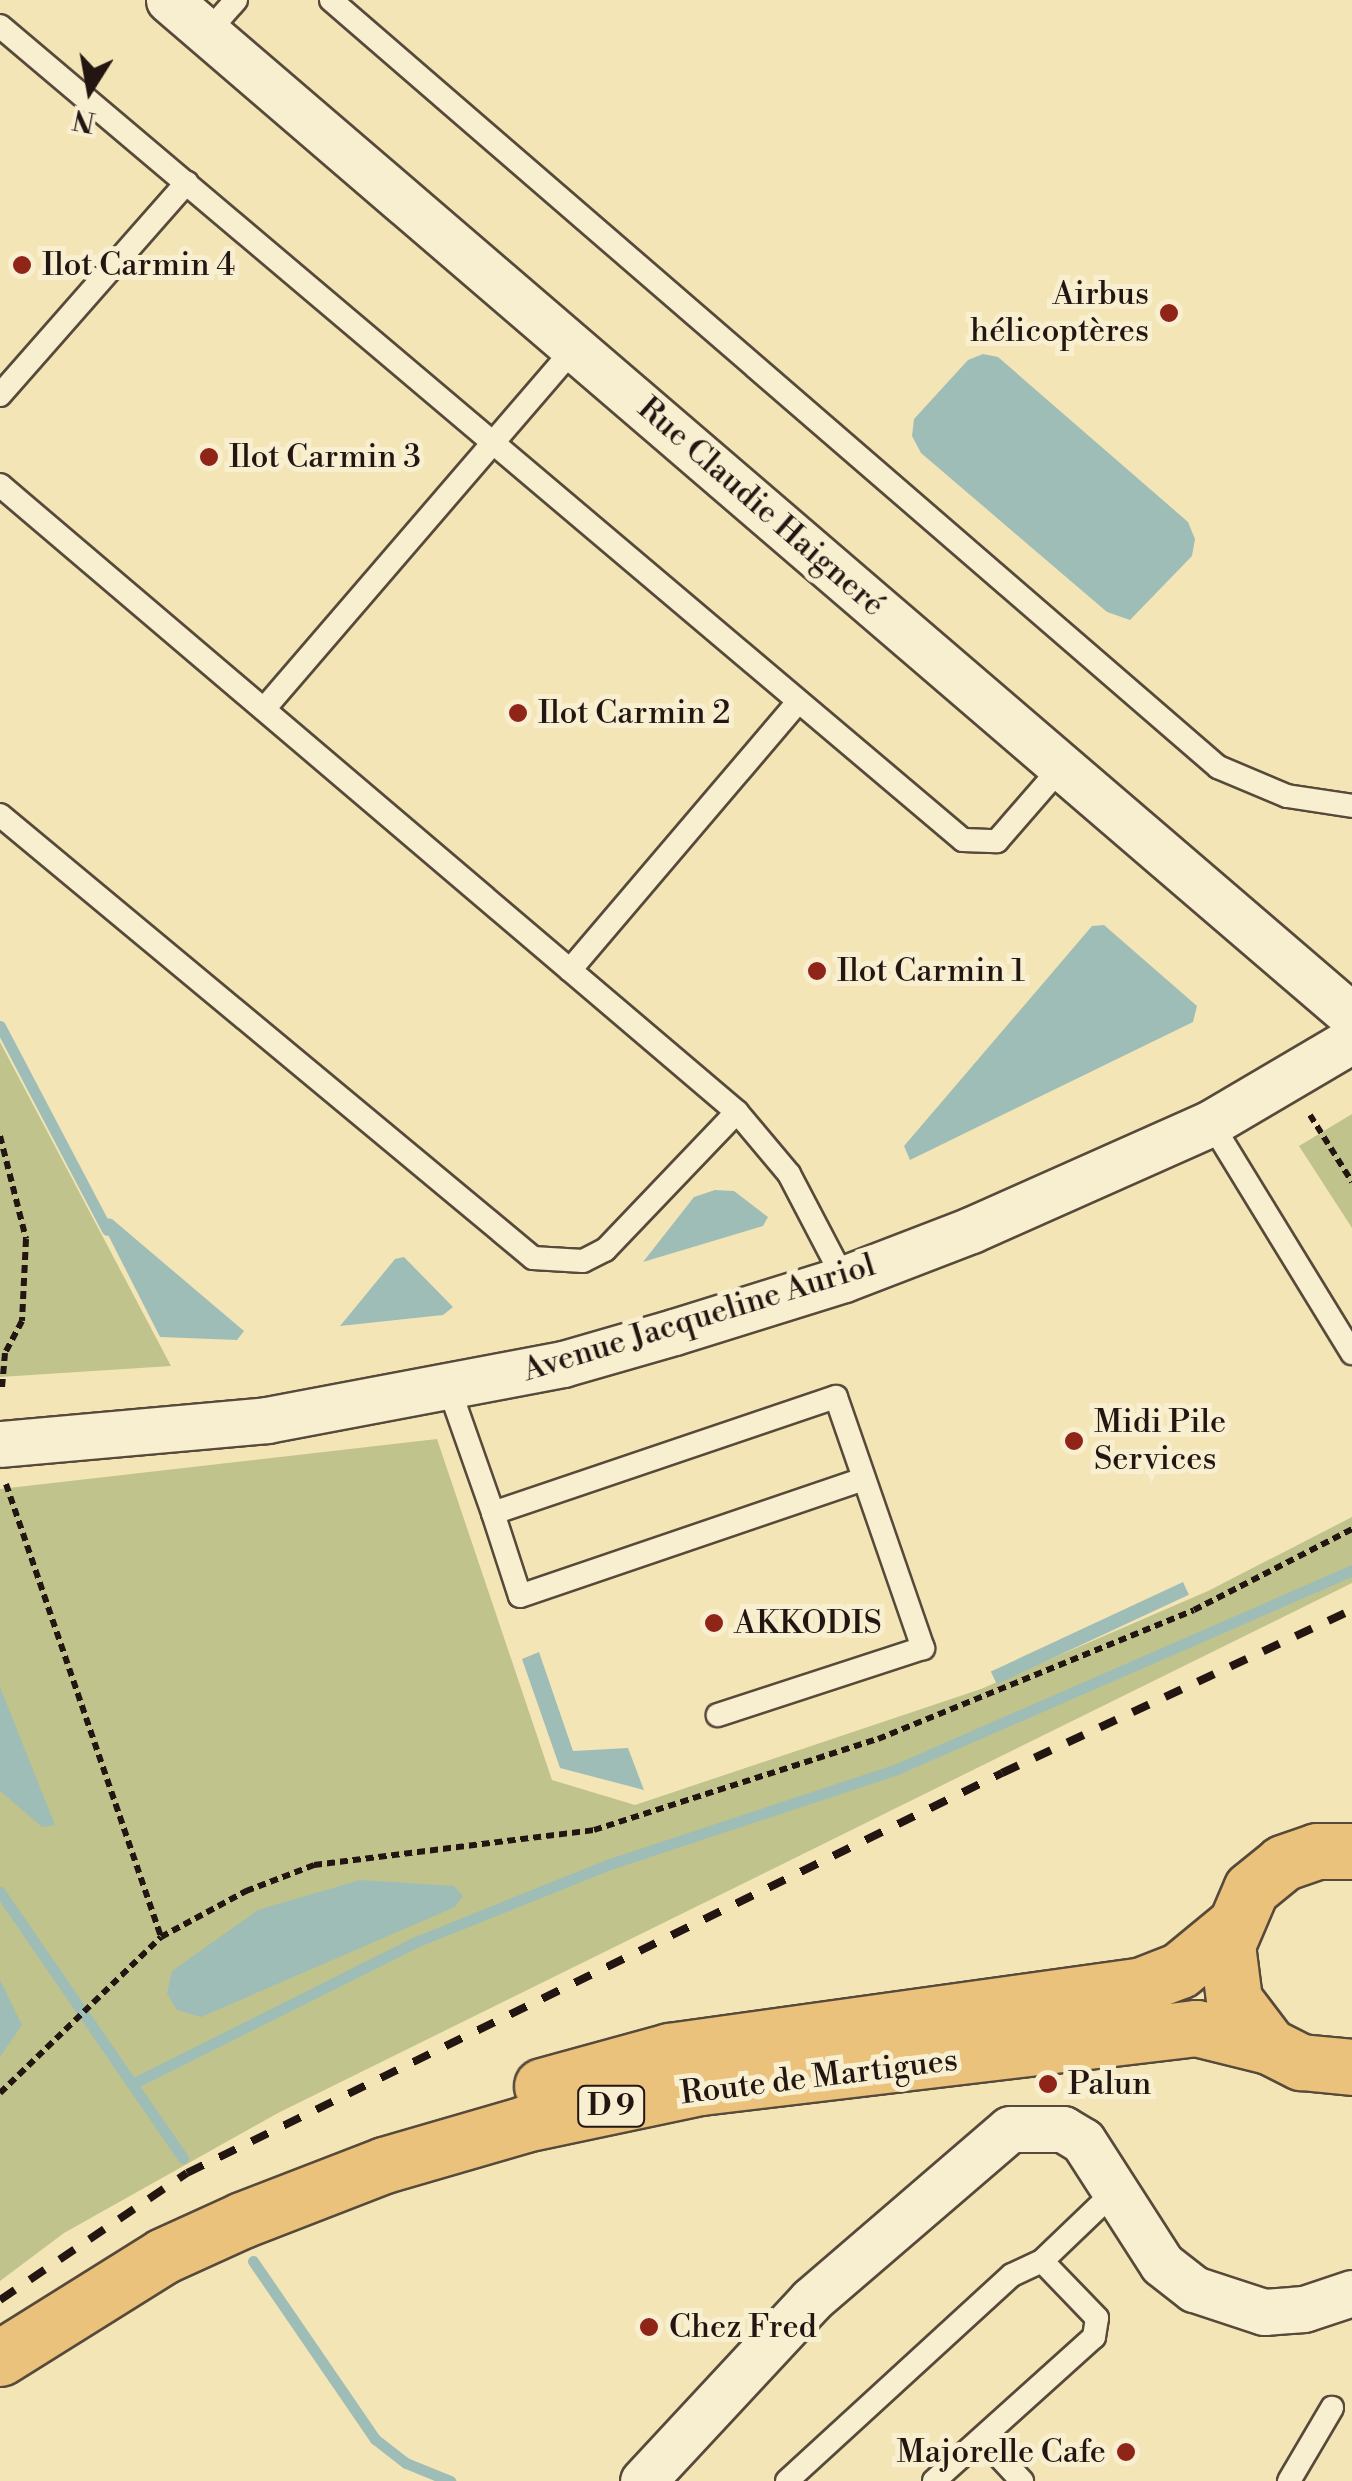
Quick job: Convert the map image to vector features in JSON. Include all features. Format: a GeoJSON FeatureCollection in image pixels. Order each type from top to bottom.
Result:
{"type":"FeatureCollection","features":[{"type":"Feature","properties":{"kind":"main road"},"geometry":{"type":"LineString","coordinates":[[1269,2046],[1234,2000],[1227,1972],[1231,1928],[1251,1889],[1283,1863],[1317,1851],[1352,1851]]}},
{"type":"Feature","properties":{"kind":"main road","name":"Route de Martigues"},"geometry":{"type":"LineString","coordinates":[[0,2358],[162,2256],[384,2164],[525,2124],[897,2044],[1139,1986],[1180,1970],[1231,1928]]}},
{"type":"Feature","properties":{"kind":"main road","name":"Route de Martigues"},"geometry":{"type":"LineString","coordinates":[[0,2329],[80,2273],[224,2195],[472,2106],[669,2051],[1196,2028],[1269,2046],[1301,2062],[1346,2074]]}},
{"type":"Feature","properties":{"kind":"street","name":"Rue Claudie Haigneré"},"geometry":{"type":"LineString","coordinates":[[169,0],[222,16],[576,348],[1352,1016]]}},
{"type":"Feature","properties":{"kind":"street","name":"Avenue Jacqueline Auriol"},"geometry":{"type":"LineString","coordinates":[[3,1463],[450,1388],[563,1364],[844,1279],[1211,1124],[1352,1040]]}},
{"type":"Feature","properties":{"kind":"street"},"geometry":{"type":"LineString","coordinates":[[642,2481],[824,2287],[1010,2129],[1064,2129],[1083,2141],[1162,2264],[1194,2289],[1264,2312],[1304,2309],[1352,2292]]}},
{"type":"Feature","properties":{"kind":"lane"},"geometry":{"type":"LineString","coordinates":[[331,0],[1218,767],[1288,796],[1352,806]]}},
{"type":"Feature","properties":{"kind":"lane"},"geometry":{"type":"LineString","coordinates":[[0,26],[495,440],[797,703],[963,840],[981,845],[998,841],[1062,764]]}},
{"type":"Feature","properties":{"kind":"lane"},"geometry":{"type":"LineString","coordinates":[[0,395],[187,182]]}},
{"type":"Feature","properties":{"kind":"lane"},"geometry":{"type":"LineString","coordinates":[[264,709],[576,348]]}},
{"type":"Feature","properties":{"kind":"lane"},"geometry":{"type":"LineString","coordinates":[[0,485],[736,1112],[789,1174],[844,1279]]}},
{"type":"Feature","properties":{"kind":"lane"},"geometry":{"type":"LineString","coordinates":[[570,970],[797,703]]}},
{"type":"Feature","properties":{"kind":"lane"},"geometry":{"type":"LineString","coordinates":[[0,815],[532,1258],[582,1261],[606,1250],[736,1112]]}},
{"type":"Feature","properties":{"kind":"lane"},"geometry":{"type":"LineString","coordinates":[[1211,1124],[1352,1352]]}},
{"type":"Feature","properties":{"kind":"lane"},"geometry":{"type":"LineString","coordinates":[[450,1388],[520,1596],[864,1479]]}},
{"type":"Feature","properties":{"kind":"lane"},"geometry":{"type":"LineString","coordinates":[[493,1513],[836,1397],[922,1648],[718,1715]]}},
{"type":"Feature","properties":{"kind":"lane"},"geometry":{"type":"LineString","coordinates":[[788,2481],[1012,2275],[1042,2261],[1116,2190]]}},
{"type":"Feature","properties":{"kind":"lane"},"geometry":{"type":"LineString","coordinates":[[934,2481],[1098,2328],[1097,2318],[1042,2261]]}},
{"type":"Feature","properties":{"kind":"lane"},"geometry":{"type":"LineString","coordinates":[[1288,2481],[1332,2408]]}},
{"type":"Feature","properties":{"kind":"lane"},"geometry":{"type":"LineString","coordinates":[[982,2438],[1022,2481]]}},
{"type":"Feature","properties":{"kind":"path"},"geometry":{"type":"LineString","coordinates":[[1310,1115],[1352,1182]]}},
{"type":"Feature","properties":{"kind":"path"},"geometry":{"type":"LineString","coordinates":[[0,1136],[26,1239],[22,1321],[6,1353],[2,1388]]}},
{"type":"Feature","properties":{"kind":"path"},"geometry":{"type":"LineString","coordinates":[[3,1463],[160,1936]]}},
{"type":"Feature","properties":{"kind":"path"},"geometry":{"type":"LineString","coordinates":[[0,2093],[160,1936],[188,1917],[314,1865],[594,1830],[878,1739],[1194,1610],[1352,1529]]}},
{"type":"Feature","properties":{"kind":"green space"},"geometry":{"type":"Polygon","coordinates":[[[0,1042],[171,1366],[0,1377],[0,1042]]]}},
{"type":"Feature","properties":{"kind":"green space"},"geometry":{"type":"Polygon","coordinates":[[[1352,1114],[1352,1228],[1299,1146],[1352,1114]]]}},
{"type":"Feature","properties":{"kind":"green space"},"geometry":{"type":"Polygon","coordinates":[[[437,1439],[552,1780],[635,1805],[981,1689],[1208,1591],[1352,1517],[1352,1583],[278,2113],[64,2233],[0,2281],[0,1489],[437,1439]]]}},
{"type":"Feature","properties":{"kind":"water"},"geometry":{"type":"Polygon","coordinates":[[[983,354],[998,357],[1188,522],[1195,539],[1192,556],[1130,620],[1107,612],[921,453],[912,436],[914,419],[968,360],[983,354]]]}},
{"type":"Feature","properties":{"kind":"water"},"geometry":{"type":"Polygon","coordinates":[[[1104,925],[1197,1006],[1193,1022],[910,1160],[904,1146],[1092,926],[1104,925]]]}},
{"type":"Feature","properties":{"kind":"water"},"geometry":{"type":"Polygon","coordinates":[[[715,1190],[734,1191],[768,1217],[763,1226],[643,1262],[694,1197],[715,1190]]]}},
{"type":"Feature","properties":{"kind":"water"},"geometry":{"type":"Polygon","coordinates":[[[99,1217],[112,1219],[244,1331],[237,1340],[160,1337],[99,1217]]]}},
{"type":"Feature","properties":{"kind":"water"},"geometry":{"type":"Polygon","coordinates":[[[404,1257],[453,1307],[443,1315],[340,1326],[395,1259],[404,1257]]]}},
{"type":"Feature","properties":{"kind":"water"},"geometry":{"type":"Polygon","coordinates":[[[1183,1582],[1189,1595],[997,1684],[991,1672],[1183,1582]]]}},
{"type":"Feature","properties":{"kind":"water"},"geometry":{"type":"Polygon","coordinates":[[[539,1652],[573,1751],[628,1748],[644,1790],[560,1768],[522,1659],[539,1652]]]}},
{"type":"Feature","properties":{"kind":"water"},"geometry":{"type":"Polygon","coordinates":[[[0,1687],[55,1825],[42,1827],[0,1791],[0,1687]]]}},
{"type":"Feature","properties":{"kind":"water"},"geometry":{"type":"Polygon","coordinates":[[[360,1880],[454,1886],[463,1896],[455,1907],[201,2017],[177,2010],[167,1993],[172,1971],[258,1910],[360,1880]]]}},
{"type":"Feature","properties":{"kind":"water"},"geometry":{"type":"Polygon","coordinates":[[[0,1980],[22,2025],[0,2057],[0,1980]]]}},
{"type":"Feature","properties":{"kind":"waterway"},"geometry":{"type":"LineString","coordinates":[[0,1026],[107,1230]]}},
{"type":"Feature","properties":{"kind":"waterway"},"geometry":{"type":"LineString","coordinates":[[132,2084],[418,1941],[610,1864],[897,1769],[1352,1570]]}},
{"type":"Feature","properties":{"kind":"waterway"},"geometry":{"type":"LineString","coordinates":[[0,1892],[183,2158]]}},
{"type":"Feature","properties":{"kind":"waterway"},"geometry":{"type":"LineString","coordinates":[[253,2261],[375,2439],[406,2463],[450,2481]]}},
{"type":"Feature","properties":{"kind":"railway"},"geometry":{"type":"LineString","coordinates":[[0,2300],[187,2173],[1002,1773],[1352,1610]]}},
{"type":"Feature","properties":{"kind":"place","name":"Ilot Carmin 4"},"geometry":{"type":"Point","coordinates":[22,265]}},
{"type":"Feature","properties":{"kind":"place","name":"Airbus hélicoptères"},"geometry":{"type":"Point","coordinates":[1169,313]}},
{"type":"Feature","properties":{"kind":"place","name":"Ilot Carmin 3"},"geometry":{"type":"Point","coordinates":[209,457]}},
{"type":"Feature","properties":{"kind":"place","name":"Ilot Carmin 2"},"geometry":{"type":"Point","coordinates":[518,713]}},
{"type":"Feature","properties":{"kind":"place","name":"Ilot Carmin 1"},"geometry":{"type":"Point","coordinates":[817,971]}},
{"type":"Feature","properties":{"kind":"place","name":"Midi Pile Services"},"geometry":{"type":"Point","coordinates":[1074,1441]}},
{"type":"Feature","properties":{"kind":"place","name":"AKKODIS"},"geometry":{"type":"Point","coordinates":[714,1623]}},
{"type":"Feature","properties":{"kind":"place","name":"Palun"},"geometry":{"type":"Point","coordinates":[1048,2084]}},
{"type":"Feature","properties":{"kind":"place","name":"Chez Fred"},"geometry":{"type":"Point","coordinates":[649,2327]}},
{"type":"Feature","properties":{"kind":"place","name":"Majorelle Cafe"},"geometry":{"type":"Point","coordinates":[1126,2452]}}]}
